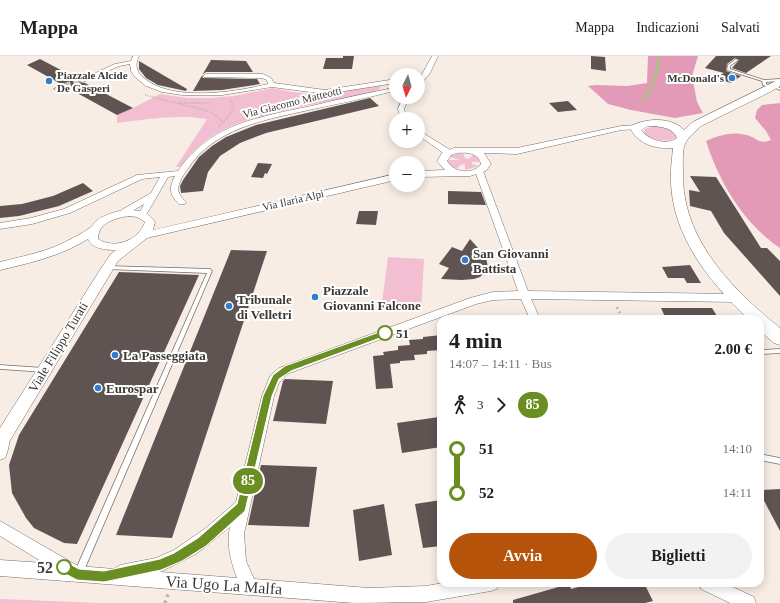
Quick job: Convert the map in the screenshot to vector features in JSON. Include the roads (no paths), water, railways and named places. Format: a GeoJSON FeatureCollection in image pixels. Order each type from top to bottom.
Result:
{"type":"FeatureCollection","features":[{"type":"Feature","properties":{"kind":"main road"},"geometry":{"type":"LineString","coordinates":[[642,135],[662,144],[681,141],[697,124],[775,84]]}},
{"type":"Feature","properties":{"kind":"main road"},"geometry":{"type":"LineString","coordinates":[[642,135],[646,123],[683,126],[697,124]]}},
{"type":"Feature","properties":{"kind":"main road"},"geometry":{"type":"LineString","coordinates":[[667,125],[680,131],[681,141],[677,167],[679,201],[687,231],[714,274],[735,298],[754,315]]}},
{"type":"Feature","properties":{"kind":"main road"},"geometry":{"type":"LineString","coordinates":[[642,135],[666,152],[677,167]]}},
{"type":"Feature","properties":{"kind":"main road"},"geometry":{"type":"LineString","coordinates":[[764,324],[780,338]]}},
{"type":"Feature","properties":{"kind":"street"},"geometry":{"type":"LineString","coordinates":[[425,72],[435,56]]}},
{"type":"Feature","properties":{"kind":"street"},"geometry":{"type":"LineString","coordinates":[[81,81],[134,59],[134,70],[139,77],[160,88],[188,94],[224,94],[272,85],[325,92],[389,82]]}},
{"type":"Feature","properties":{"kind":"street"},"geometry":{"type":"LineString","coordinates":[[206,76],[263,76],[269,78],[272,85]]}},
{"type":"Feature","properties":{"kind":"street"},"geometry":{"type":"LineString","coordinates":[[57,89],[65,86]]}},
{"type":"Feature","properties":{"kind":"street","name":"Via Giacomo Matteotti"},"geometry":{"type":"LineString","coordinates":[[182,202],[176,197],[174,190],[181,173],[192,158],[208,143],[230,130],[258,119],[388,91]]}},
{"type":"Feature","properties":{"kind":"street"},"geometry":{"type":"LineString","coordinates":[[517,151],[482,169],[467,174],[449,170],[443,164],[443,158],[449,153],[464,150],[517,151],[599,134],[642,135]]}},
{"type":"Feature","properties":{"kind":"street"},"geometry":{"type":"LineString","coordinates":[[425,137],[449,153]]}},
{"type":"Feature","properties":{"kind":"street"},"geometry":{"type":"LineString","coordinates":[[464,150],[476,153],[486,161],[482,169],[524,295],[533,315]]}},
{"type":"Feature","properties":{"kind":"street"},"geometry":{"type":"LineString","coordinates":[[425,170],[443,164]]}},
{"type":"Feature","properties":{"kind":"street"},"geometry":{"type":"LineString","coordinates":[[0,226],[26,222],[53,215],[86,203],[133,179],[148,175],[181,173]]}},
{"type":"Feature","properties":{"kind":"street"},"geometry":{"type":"LineString","coordinates":[[425,173],[460,173]]}},
{"type":"Feature","properties":{"kind":"street"},"geometry":{"type":"LineString","coordinates":[[138,239],[150,226],[150,222],[145,216],[153,195],[166,174]]}},
{"type":"Feature","properties":{"kind":"street","name":"Via Ilaria Alpi"},"geometry":{"type":"LineString","coordinates":[[138,239],[190,224],[389,179]]}},
{"type":"Feature","properties":{"kind":"street"},"geometry":{"type":"LineString","coordinates":[[122,214],[153,195]]}},
{"type":"Feature","properties":{"kind":"street","name":"Via Ilaria Alpi"},"geometry":{"type":"LineString","coordinates":[[93,230],[104,220],[129,213],[145,216],[163,223],[190,224]]}},
{"type":"Feature","properties":{"kind":"street"},"geometry":{"type":"LineString","coordinates":[[0,266],[55,252],[74,243],[93,230]]}},
{"type":"Feature","properties":{"kind":"street"},"geometry":{"type":"LineString","coordinates":[[93,230],[93,240],[108,255]]}},
{"type":"Feature","properties":{"kind":"street","name":"Viale Filippo Turati"},"geometry":{"type":"LineString","coordinates":[[0,454],[2,440],[44,370],[108,255],[138,239]]}},
{"type":"Feature","properties":{"kind":"street"},"geometry":{"type":"LineString","coordinates":[[55,252],[108,255]]}},
{"type":"Feature","properties":{"kind":"street"},"geometry":{"type":"LineString","coordinates":[[249,587],[240,569],[236,548],[236,534],[269,390],[274,380],[283,371],[474,301],[497,296],[524,295],[735,298]]}},
{"type":"Feature","properties":{"kind":"street"},"geometry":{"type":"LineString","coordinates":[[104,576],[154,566],[178,557],[209,536],[241,507]]}},
{"type":"Feature","properties":{"kind":"street","name":"Via Ugo La Malfa"},"geometry":{"type":"LineString","coordinates":[[0,528],[77,574]]}},
{"type":"Feature","properties":{"kind":"street","name":"Via Ugo La Malfa"},"geometry":{"type":"LineString","coordinates":[[0,568],[369,596],[427,599],[475,587]]}},
{"type":"Feature","properties":{"kind":"street"},"geometry":{"type":"LineString","coordinates":[[715,587],[748,603]]}},
{"type":"Feature","properties":{"kind":"lane"},"geometry":{"type":"LineString","coordinates":[[737,60],[729,66],[728,69],[775,84]]}},
{"type":"Feature","properties":{"kind":"lane"},"geometry":{"type":"LineString","coordinates":[[77,574],[210,271],[108,255]]}},
{"type":"Feature","properties":{"kind":"lane"},"geometry":{"type":"LineString","coordinates":[[764,352],[780,351]]}},
{"type":"Feature","properties":{"kind":"lane"},"geometry":{"type":"LineString","coordinates":[[1,367],[44,370]]}},
{"type":"Feature","properties":{"kind":"lane"},"geometry":{"type":"LineString","coordinates":[[764,458],[780,461]]}},
{"type":"Feature","properties":{"kind":"waterway"},"geometry":{"type":"LineString","coordinates":[[644,100],[651,90],[655,79],[658,68],[658,56]]}},
{"type":"Feature","properties":{"kind":"tunnel"},"geometry":{"type":"LineString","coordinates":[[65,86],[81,81]]}},
{"type":"Feature","properties":{"kind":"place","name":"McDonald's"},"geometry":{"type":"Point","coordinates":[732,78]}},
{"type":"Feature","properties":{"kind":"place","name":"Piazzale Alcide De Gasperi"},"geometry":{"type":"Point","coordinates":[49,81]}},
{"type":"Feature","properties":{"kind":"place","name":"San Giovanni Battista"},"geometry":{"type":"Point","coordinates":[465,260]}},
{"type":"Feature","properties":{"kind":"place","name":"Piazzale Giovanni Falcone"},"geometry":{"type":"Point","coordinates":[315,297]}},
{"type":"Feature","properties":{"kind":"place","name":"Tribunale di Velletri"},"geometry":{"type":"Point","coordinates":[229,306]}},
{"type":"Feature","properties":{"kind":"place","name":"51"},"geometry":{"type":"Point","coordinates":[385,333]}},
{"type":"Feature","properties":{"kind":"place","name":"La Passeggiata"},"geometry":{"type":"Point","coordinates":[115,355]}},
{"type":"Feature","properties":{"kind":"place","name":"Eurospar"},"geometry":{"type":"Point","coordinates":[98,388]}},
{"type":"Feature","properties":{"kind":"place","name":"52"},"geometry":{"type":"Point","coordinates":[64,567]}}]}
